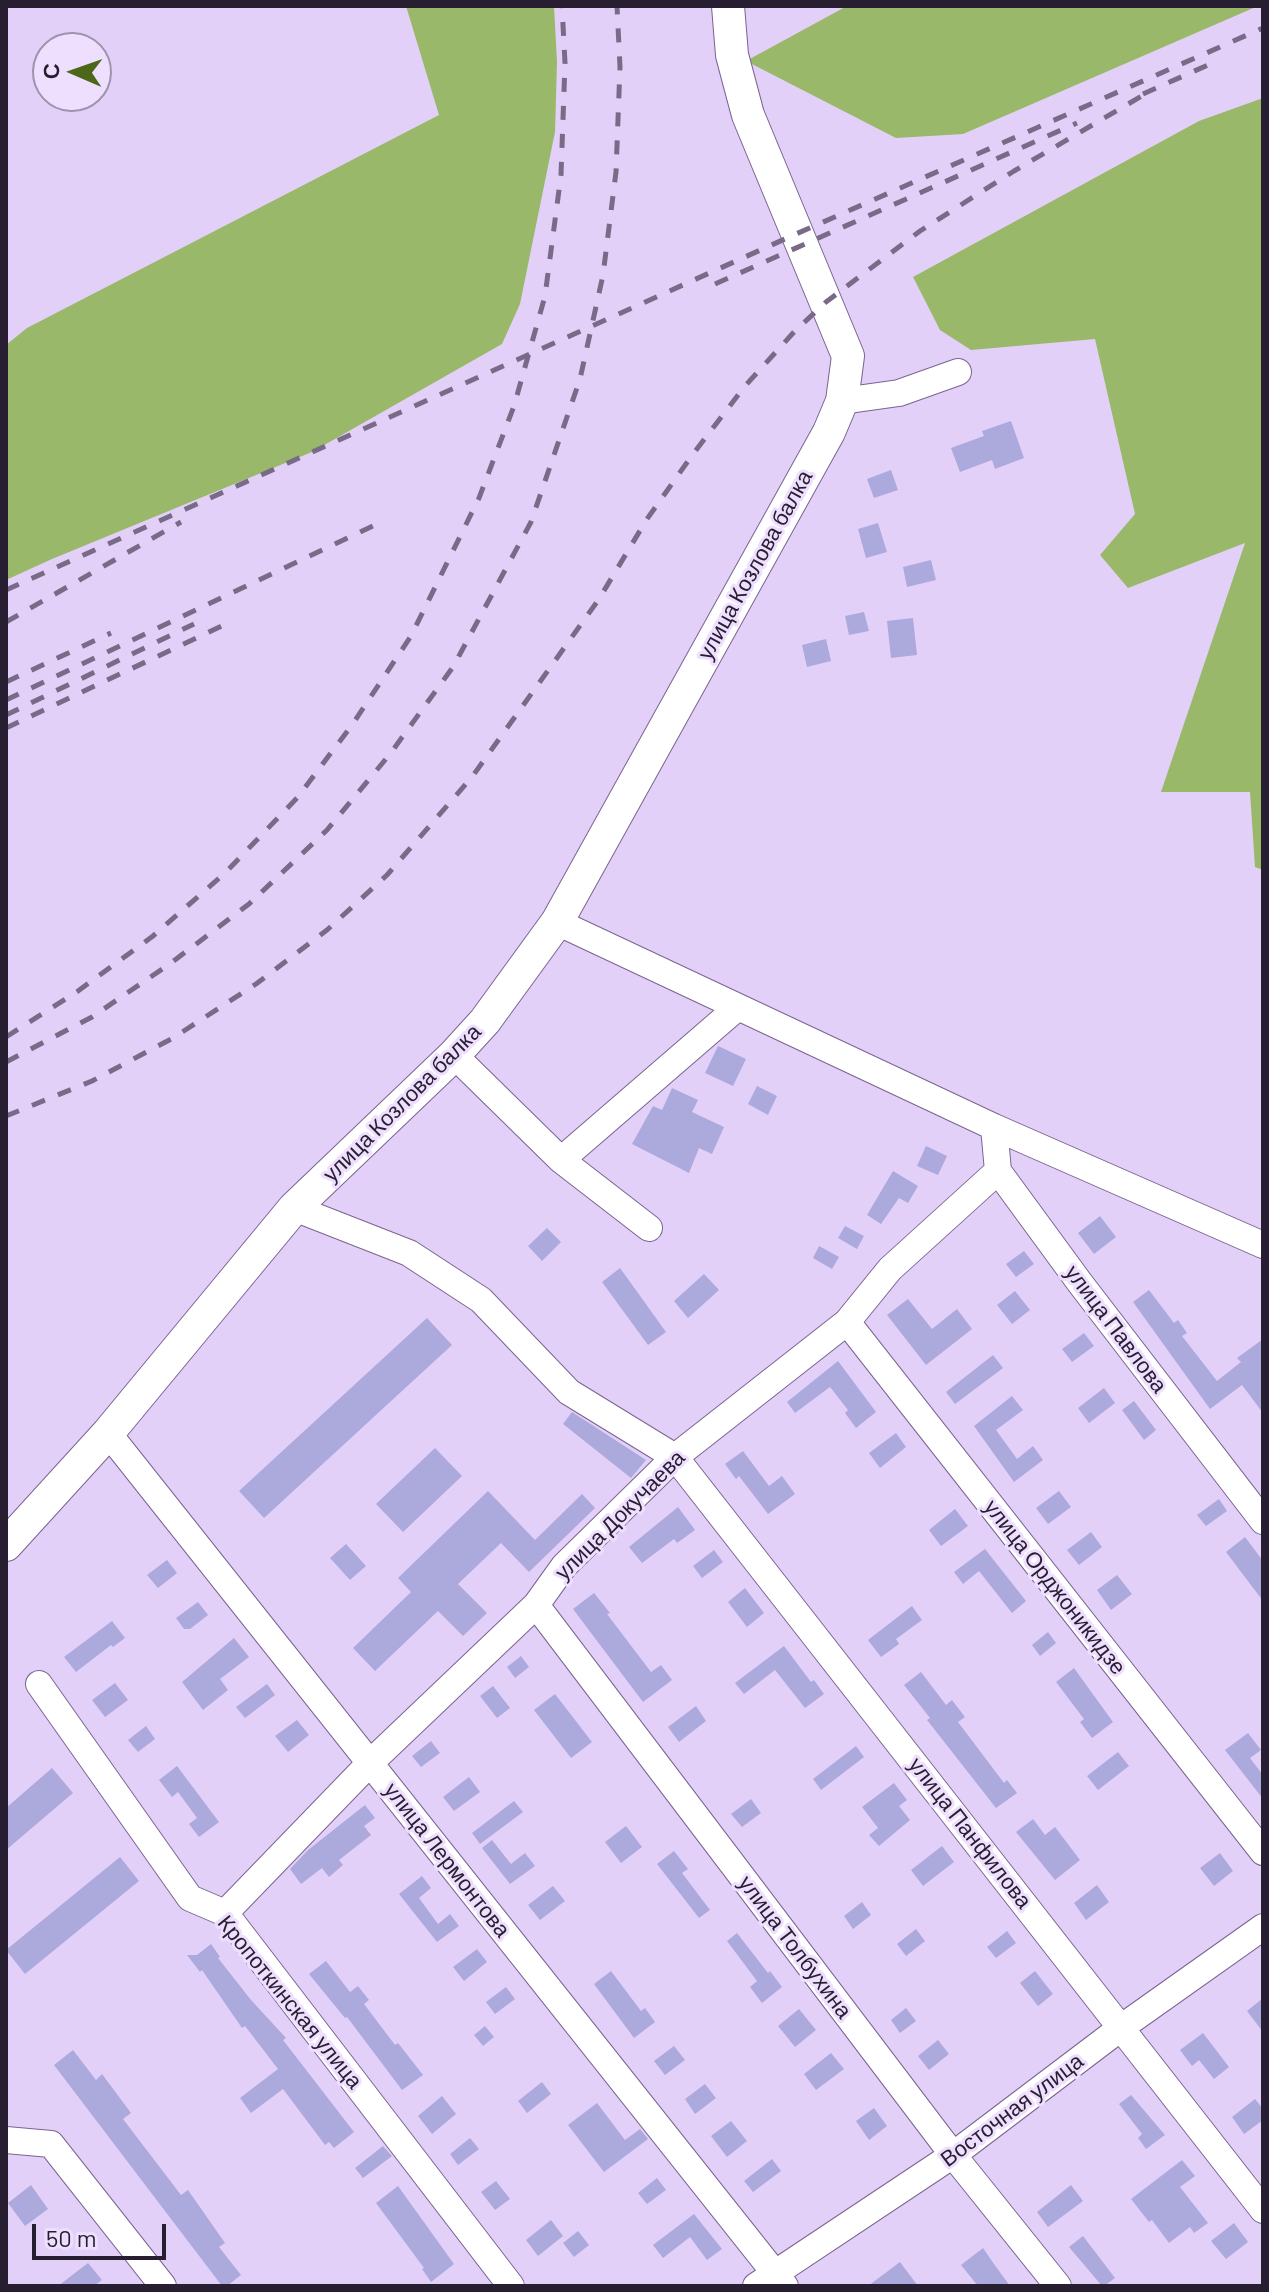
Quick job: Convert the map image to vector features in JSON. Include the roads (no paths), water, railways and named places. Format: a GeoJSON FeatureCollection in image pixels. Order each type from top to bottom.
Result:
{"type":"FeatureCollection","features":[{"type":"Feature","properties":{"kind":"main road","name":"улица Козлова балка"},"geometry":{"type":"LineString","coordinates":[[6,1545],[108,1433],[294,1208],[454,1055],[485,1021],[557,922],[829,432],[842,401],[848,356],[748,115],[732,55],[728,6]]}},
{"type":"Feature","properties":{"kind":"street"},"geometry":{"type":"LineString","coordinates":[[842,401],[899,393],[958,372]]}},
{"type":"Feature","properties":{"kind":"street"},"geometry":{"type":"LineString","coordinates":[[557,922],[994,1127],[1263,1245]]}},
{"type":"Feature","properties":{"kind":"street"},"geometry":{"type":"LineString","coordinates":[[561,1160],[738,1007]]}},
{"type":"Feature","properties":{"kind":"street"},"geometry":{"type":"LineString","coordinates":[[454,1055],[561,1160],[649,1228]]}},
{"type":"Feature","properties":{"kind":"street"},"geometry":{"type":"LineString","coordinates":[[994,1127],[998,1171]]}},
{"type":"Feature","properties":{"kind":"street","name":"улица Докучаева"},"geometry":{"type":"LineString","coordinates":[[225,1913],[370,1763],[536,1605],[564,1566],[675,1457],[847,1322],[890,1269],[998,1171]]}},
{"type":"Feature","properties":{"kind":"street","name":"улица Павлова"},"geometry":{"type":"LineString","coordinates":[[998,1171],[1263,1521]]}},
{"type":"Feature","properties":{"kind":"street"},"geometry":{"type":"LineString","coordinates":[[294,1208],[409,1253],[481,1300],[569,1392],[675,1457]]}},
{"type":"Feature","properties":{"kind":"street","name":"улица Орджоникидзе"},"geometry":{"type":"LineString","coordinates":[[847,1322],[1263,1852]]}},
{"type":"Feature","properties":{"kind":"street","name":"улица Лермонтова"},"geometry":{"type":"LineString","coordinates":[[108,1433],[370,1763],[772,2282]]}},
{"type":"Feature","properties":{"kind":"street","name":"улица Панфилова"},"geometry":{"type":"LineString","coordinates":[[675,1457],[1263,2210]]}},
{"type":"Feature","properties":{"kind":"street","name":"улица Толбухина"},"geometry":{"type":"LineString","coordinates":[[536,1605],[953,2155],[1058,2286]]}},
{"type":"Feature","properties":{"kind":"street","name":"Кропоткинская улица"},"geometry":{"type":"LineString","coordinates":[[39,1684],[190,1898],[225,1913],[511,2286]]}},
{"type":"Feature","properties":{"kind":"street","name":"Восточная улица"},"geometry":{"type":"LineString","coordinates":[[772,2282],[953,2155],[1122,2027],[1263,1927]]}},
{"type":"Feature","properties":{"kind":"street"},"geometry":{"type":"LineString","coordinates":[[6,2140],[51,2144],[163,2286]]}},
{"type":"Feature","properties":{"kind":"railway"},"geometry":{"type":"LineString","coordinates":[[6,1037],[78,991],[153,936],[225,873],[297,798],[352,725],[411,636],[479,498],[514,406],[545,296],[561,175],[565,63],[562,6]]}},
{"type":"Feature","properties":{"kind":"railway"},"geometry":{"type":"LineString","coordinates":[[6,1062],[92,1017],[249,904],[327,830],[390,754],[453,667],[531,522],[580,379],[603,275],[616,172],[620,67],[617,6]]}},
{"type":"Feature","properties":{"kind":"railway"},"geometry":{"type":"LineString","coordinates":[[6,590],[796,234],[1263,28]]}},
{"type":"Feature","properties":{"kind":"railway"},"geometry":{"type":"LineString","coordinates":[[1143,94],[1219,60]]}},
{"type":"Feature","properties":{"kind":"railway"},"geometry":{"type":"LineString","coordinates":[[6,1116],[92,1081],[173,1038],[256,984],[327,930],[387,875],[472,777],[599,599],[647,519],[693,454],[745,386],[794,332],[826,302],[920,231],[1014,171],[1152,90]]}},
{"type":"Feature","properties":{"kind":"railway"},"geometry":{"type":"LineString","coordinates":[[715,284],[1077,123]]}},
{"type":"Feature","properties":{"kind":"railway"},"geometry":{"type":"LineString","coordinates":[[6,622],[181,522]]}},
{"type":"Feature","properties":{"kind":"railway"},"geometry":{"type":"LineString","coordinates":[[6,700],[377,524]]}},
{"type":"Feature","properties":{"kind":"railway"},"geometry":{"type":"LineString","coordinates":[[6,728],[230,622]]}},
{"type":"Feature","properties":{"kind":"railway"},"geometry":{"type":"LineString","coordinates":[[6,715],[194,624]]}},
{"type":"Feature","properties":{"kind":"railway"},"geometry":{"type":"LineString","coordinates":[[6,682],[111,633]]}}]}
